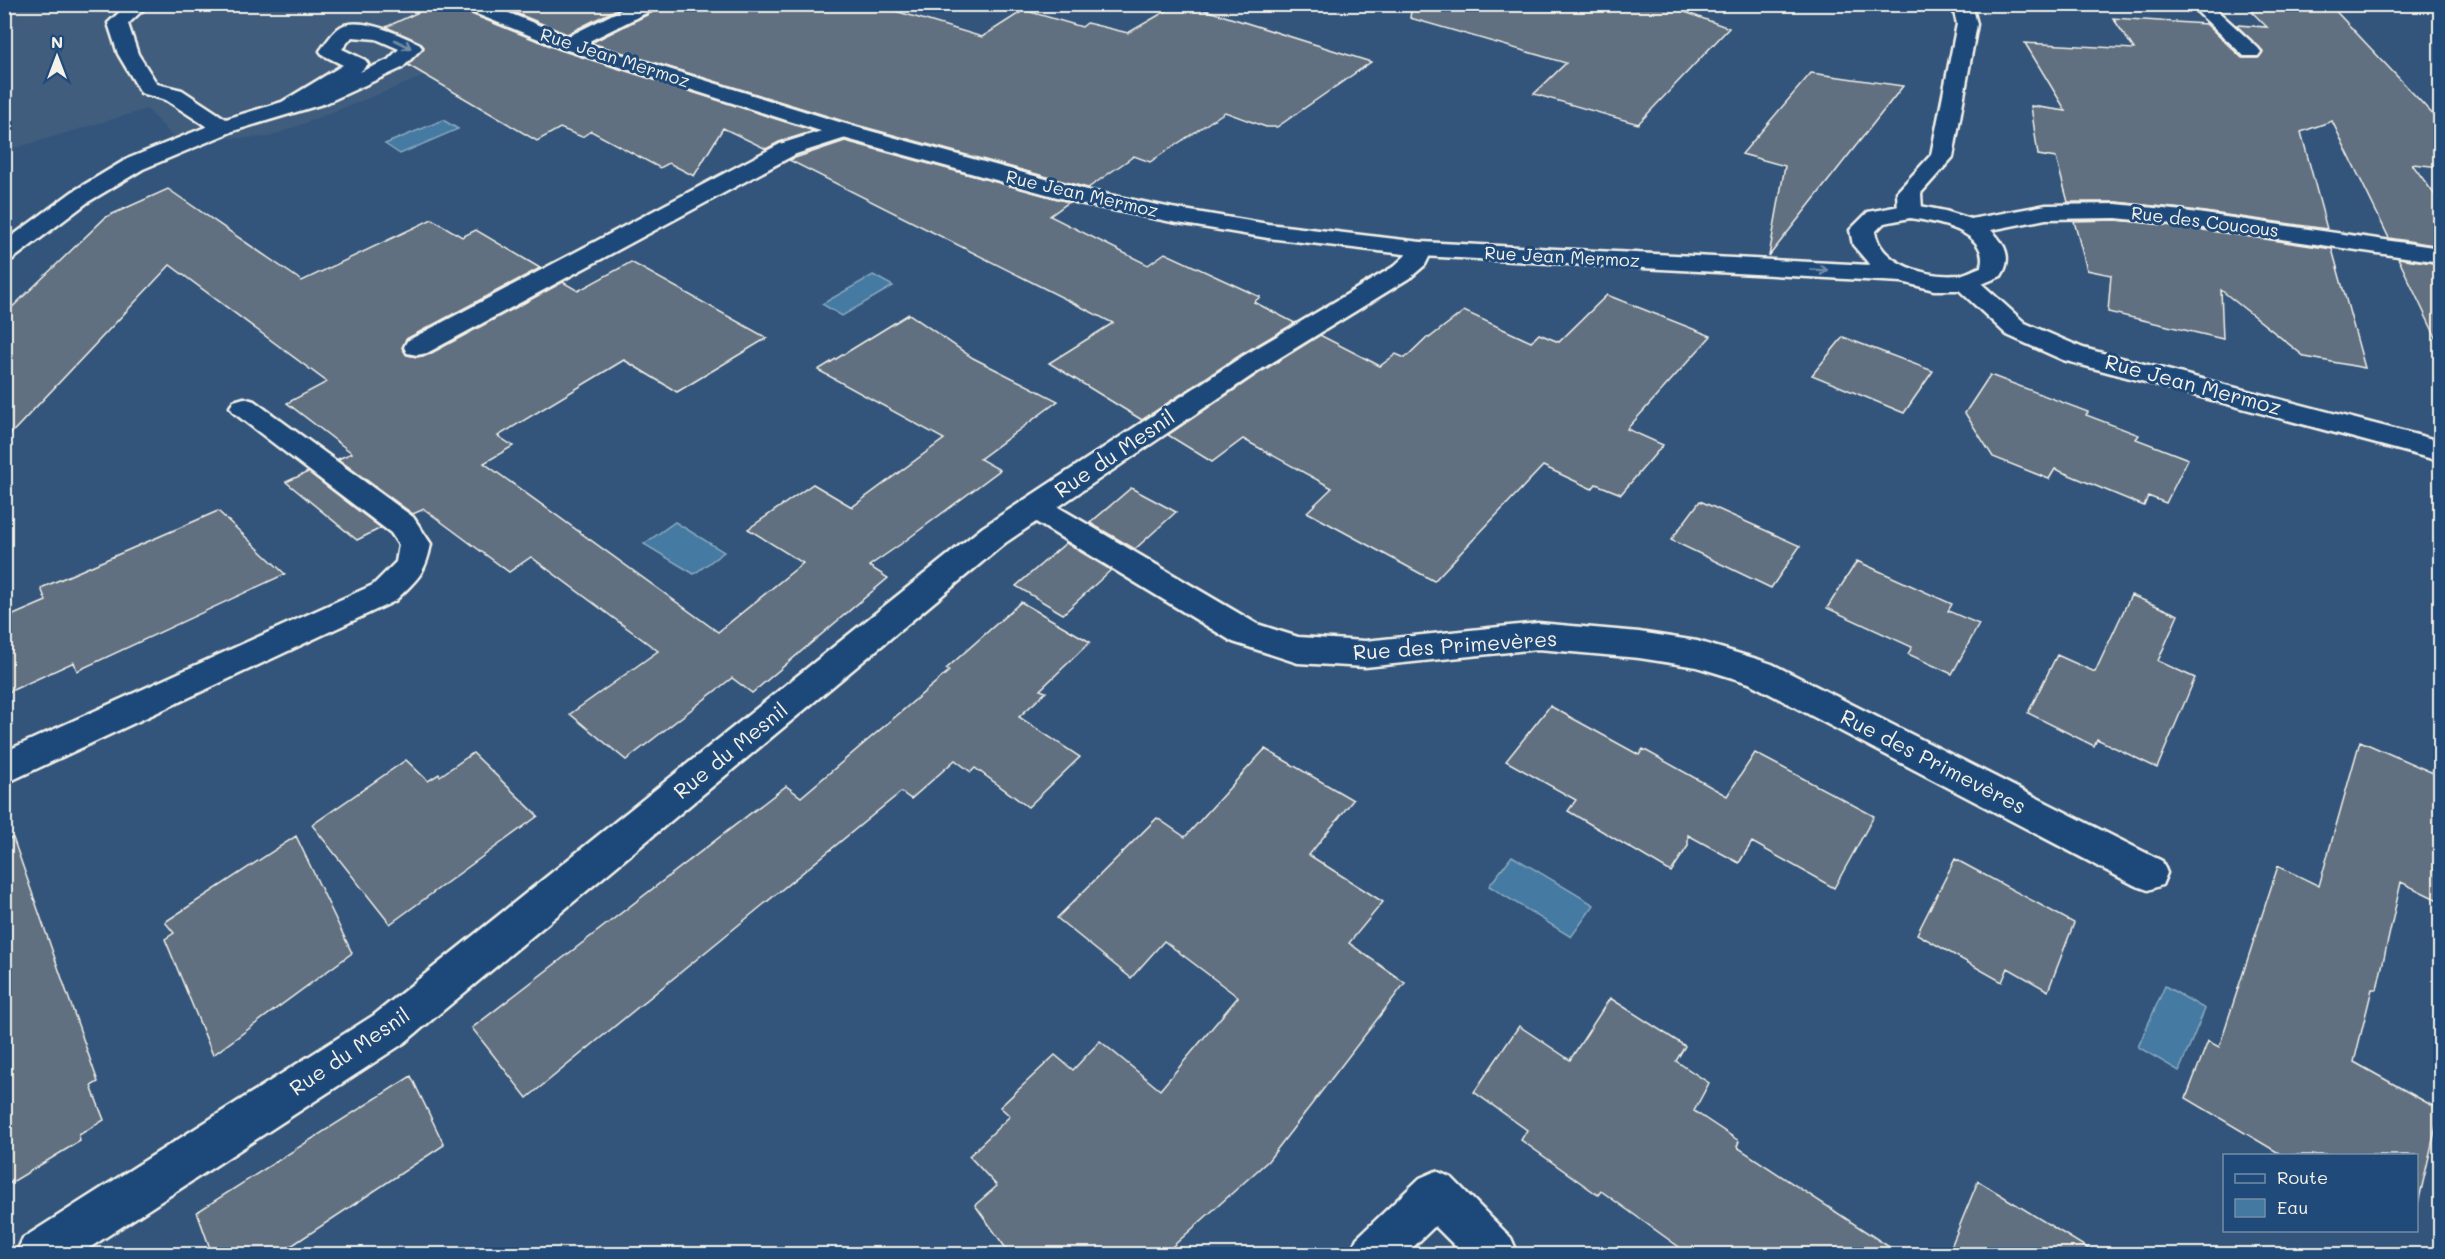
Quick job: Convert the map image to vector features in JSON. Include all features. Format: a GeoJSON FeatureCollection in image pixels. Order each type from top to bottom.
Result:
{"type":"FeatureCollection","features":[{"type":"Feature","properties":{"kind":"street"},"geometry":{"type":"LineString","coordinates":[[140,4],[118,23],[128,54],[149,88],[174,95],[223,127]]}},
{"type":"Feature","properties":{"kind":"street","name":"Rue Jean Mermoz"},"geometry":{"type":"LineString","coordinates":[[468,4],[568,44],[844,131],[1087,198],[1268,231],[1421,249],[1902,274]]}},
{"type":"Feature","properties":{"kind":"street"},"geometry":{"type":"LineString","coordinates":[[568,44],[649,4]]}},
{"type":"Feature","properties":{"kind":"street"},"geometry":{"type":"LineString","coordinates":[[1910,211],[1909,192],[1942,157],[1967,24],[1962,4]]}},
{"type":"Feature","properties":{"kind":"street"},"geometry":{"type":"LineString","coordinates":[[2198,4],[2251,52]]}},
{"type":"Feature","properties":{"kind":"street"},"geometry":{"type":"LineString","coordinates":[[4,254],[80,197],[135,164],[223,127],[289,107],[318,98],[395,64],[412,48],[380,33],[347,31],[330,51],[358,64],[289,107]]}},
{"type":"Feature","properties":{"kind":"street"},"geometry":{"type":"LineString","coordinates":[[417,347],[788,149],[844,131]]}},
{"type":"Feature","properties":{"kind":"street"},"geometry":{"type":"LineString","coordinates":[[1910,211],[1933,214],[1969,227],[1981,234],[1994,248],[1996,263],[1992,271],[1984,276],[1965,282],[1929,281],[1902,274],[1877,260],[1863,244],[1862,230],[1872,219],[1888,213],[1910,211]]}},
{"type":"Feature","properties":{"kind":"street","name":"Rue des Coucous"},"geometry":{"type":"LineString","coordinates":[[1969,227],[2046,212],[2116,211],[2183,218],[2440,255]]}},
{"type":"Feature","properties":{"kind":"street","name":"Rue Jean Mermoz"},"geometry":{"type":"LineString","coordinates":[[1718,265],[1863,244]]}},
{"type":"Feature","properties":{"kind":"street","name":"Rue du Mesnil"},"geometry":{"type":"LineString","coordinates":[[39,1254],[389,1029],[994,535],[1253,362],[1402,272],[1416,260],[1421,249]]}},
{"type":"Feature","properties":{"kind":"street","name":"Rue Jean Mermoz"},"geometry":{"type":"LineString","coordinates":[[1965,282],[2016,329],[2073,354],[2440,451]]}},
{"type":"Feature","properties":{"kind":"street"},"geometry":{"type":"LineString","coordinates":[[4,770],[384,593],[411,566],[415,544],[402,525],[244,407]]}},
{"type":"Feature","properties":{"kind":"street","name":"Rue des Primevères"},"geometry":{"type":"LineString","coordinates":[[1035,507],[1245,633],[1298,650],[1365,654],[1538,636],[1639,645],[1697,654],[1760,673],[2148,873]]}},
{"type":"Feature","properties":{"kind":"street"},"geometry":{"type":"LineString","coordinates":[[1373,1254],[1436,1194],[1496,1254]]}},
{"type":"Feature","properties":{"kind":"shaded area"},"geometry":{"type":"Polygon","coordinates":[[[5,5],[399,5],[512,42],[269,137],[176,140],[147,109],[5,151],[5,5]]]}},
{"type":"Feature","properties":{"kind":"water"},"geometry":{"type":"Polygon","coordinates":[[[443,120],[458,129],[400,154],[385,144],[443,120]]]}},
{"type":"Feature","properties":{"kind":"water"},"geometry":{"type":"Polygon","coordinates":[[[873,275],[893,286],[842,316],[822,304],[873,275]]]}},
{"type":"Feature","properties":{"kind":"water"},"geometry":{"type":"Polygon","coordinates":[[[675,522],[724,552],[694,574],[644,544],[675,522]]]}},
{"type":"Feature","properties":{"kind":"water"},"geometry":{"type":"Polygon","coordinates":[[[1512,856],[1594,905],[1571,937],[1489,886],[1512,856]]]}},
{"type":"Feature","properties":{"kind":"water"},"geometry":{"type":"Polygon","coordinates":[[[2165,986],[2205,1009],[2179,1071],[2138,1047],[2165,986]]]}},
{"type":"Feature","properties":{"kind":"building"},"geometry":{"type":"Polygon","coordinates":[[[436,4],[458,4],[461,10],[560,50],[814,131],[779,142],[766,149],[723,128],[694,176],[669,163],[660,168],[591,131],[582,137],[560,128],[537,141],[408,65],[424,47],[420,42],[386,27],[436,4]]]}},
{"type":"Feature","properties":{"kind":"building"},"geometry":{"type":"Polygon","coordinates":[[[494,4],[627,4],[567,34],[494,4]]]}},
{"type":"Feature","properties":{"kind":"building"},"geometry":{"type":"Polygon","coordinates":[[[660,4],[872,4],[982,37],[1024,10],[1082,27],[1087,23],[1128,33],[1178,4],[1186,4],[1371,62],[1277,127],[1266,127],[1225,112],[1150,162],[1134,156],[1088,188],[853,124],[591,43],[657,10],[660,4]]]}},
{"type":"Feature","properties":{"kind":"building"},"geometry":{"type":"Polygon","coordinates":[[[1412,4],[1663,4],[1729,28],[1638,124],[1534,94],[1566,63],[1410,18],[1412,4]]]}},
{"type":"Feature","properties":{"kind":"building"},"geometry":{"type":"Polygon","coordinates":[[[2244,4],[2329,4],[2440,122],[2440,167],[2412,164],[2440,202],[2440,246],[2389,238],[2332,121],[2301,132],[2327,229],[2116,202],[2068,202],[2056,158],[2038,155],[2031,106],[2066,111],[2025,43],[2134,49],[2113,18],[2206,24],[2242,58],[2258,58],[2263,51],[2236,25],[2267,27],[2244,4]]]}},
{"type":"Feature","properties":{"kind":"building"},"geometry":{"type":"Polygon","coordinates":[[[1811,73],[1903,86],[1769,256],[1785,166],[1742,154],[1811,73]]]}},
{"type":"Feature","properties":{"kind":"building"},"geometry":{"type":"Polygon","coordinates":[[[845,141],[1069,202],[1050,216],[1148,265],[1165,253],[1260,297],[1254,302],[1295,323],[1242,354],[1142,420],[1049,363],[1113,323],[789,160],[845,141]]]}},
{"type":"Feature","properties":{"kind":"building"},"geometry":{"type":"Polygon","coordinates":[[[168,189],[302,281],[432,219],[462,237],[476,230],[540,268],[406,339],[402,348],[407,355],[417,357],[428,355],[563,282],[578,291],[631,262],[767,338],[677,392],[624,360],[498,436],[513,446],[484,463],[718,632],[803,563],[748,529],[813,484],[852,507],[944,439],[818,370],[909,314],[973,358],[1058,401],[980,459],[1000,470],[869,566],[888,578],[752,693],[732,678],[626,760],[570,714],[658,651],[531,557],[509,572],[424,509],[413,514],[338,459],[352,453],[287,403],[327,382],[170,265],[4,441],[4,315],[106,217],[168,189]]]}},
{"type":"Feature","properties":{"kind":"building"},"geometry":{"type":"Polygon","coordinates":[[[2116,220],[2183,227],[2332,249],[2365,368],[2305,357],[2221,290],[2223,339],[2108,312],[2111,275],[2087,270],[2074,221],[2116,220]]]}},
{"type":"Feature","properties":{"kind":"building"},"geometry":{"type":"Polygon","coordinates":[[[2398,258],[2440,264],[2440,346],[2398,258]]]}},
{"type":"Feature","properties":{"kind":"building"},"geometry":{"type":"Polygon","coordinates":[[[1607,295],[1711,336],[1627,429],[1663,445],[1621,494],[1596,484],[1592,489],[1543,466],[1434,581],[1307,512],[1332,488],[1243,439],[1212,462],[1168,435],[1320,335],[1380,366],[1396,354],[1405,358],[1427,337],[1429,338],[1464,311],[1531,342],[1539,334],[1559,342],[1607,295]]]}},
{"type":"Feature","properties":{"kind":"building"},"geometry":{"type":"Polygon","coordinates":[[[1843,337],[1933,371],[1904,413],[1812,375],[1843,337]]]}},
{"type":"Feature","properties":{"kind":"building"},"geometry":{"type":"Polygon","coordinates":[[[1990,375],[2088,412],[2086,415],[2139,435],[2136,439],[2188,459],[2166,503],[2148,496],[2144,506],[2055,469],[2049,479],[1993,457],[1965,413],[1990,375]]]}},
{"type":"Feature","properties":{"kind":"building"},"geometry":{"type":"Polygon","coordinates":[[[308,472],[381,528],[357,540],[286,482],[308,472]]]}},
{"type":"Feature","properties":{"kind":"building"},"geometry":{"type":"Polygon","coordinates":[[[1131,488],[1176,512],[1135,549],[1090,523],[1131,488]]]}},
{"type":"Feature","properties":{"kind":"building"},"geometry":{"type":"Polygon","coordinates":[[[1700,501],[1800,546],[1771,588],[1671,540],[1700,501]]]}},
{"type":"Feature","properties":{"kind":"building"},"geometry":{"type":"Polygon","coordinates":[[[218,511],[285,574],[77,671],[74,662],[4,694],[4,619],[46,601],[41,588],[218,511]]]}},
{"type":"Feature","properties":{"kind":"building"},"geometry":{"type":"Polygon","coordinates":[[[1066,543],[1111,570],[1063,614],[1016,586],[1066,543]]]}},
{"type":"Feature","properties":{"kind":"building"},"geometry":{"type":"Polygon","coordinates":[[[1857,561],[1952,604],[1948,611],[1979,624],[1952,674],[1908,654],[1912,647],[1827,608],[1857,561]]]}},
{"type":"Feature","properties":{"kind":"building"},"geometry":{"type":"Polygon","coordinates":[[[2131,595],[2178,615],[2158,661],[2195,678],[2157,768],[2097,739],[2094,746],[2028,713],[2057,655],[2095,672],[2131,595]]]}},
{"type":"Feature","properties":{"kind":"building"},"geometry":{"type":"Polygon","coordinates":[[[1021,602],[1090,642],[1040,690],[1046,692],[1019,717],[1080,757],[1028,807],[975,768],[971,772],[955,760],[911,799],[901,792],[527,1098],[472,1028],[786,786],[801,797],[949,671],[946,669],[1021,602]]]}},
{"type":"Feature","properties":{"kind":"building"},"geometry":{"type":"Polygon","coordinates":[[[1550,706],[1639,755],[1643,749],[1727,796],[1755,753],[1874,816],[1834,888],[1752,842],[1739,863],[1688,835],[1688,846],[1671,872],[1568,811],[1576,800],[1506,761],[1550,706]]]}},
{"type":"Feature","properties":{"kind":"building"},"geometry":{"type":"Polygon","coordinates":[[[2360,741],[2440,776],[2440,901],[2401,882],[2377,989],[2372,989],[2354,1062],[2440,1110],[2418,1204],[2418,1154],[2280,1154],[2186,1098],[2208,1041],[2219,1047],[2278,866],[2319,886],[2360,741]]]}},
{"type":"Feature","properties":{"kind":"building"},"geometry":{"type":"Polygon","coordinates":[[[1265,749],[1353,800],[1309,855],[1383,902],[1349,943],[1405,983],[1268,1161],[1164,1254],[1010,1254],[975,1205],[997,1186],[969,1156],[1010,1116],[1000,1107],[1055,1055],[1073,1070],[1100,1041],[1160,1090],[1238,997],[1164,941],[1131,978],[1057,918],[1157,818],[1185,837],[1265,749]]]}},
{"type":"Feature","properties":{"kind":"building"},"geometry":{"type":"Polygon","coordinates":[[[473,753],[538,816],[390,924],[312,825],[406,760],[428,781],[439,774],[440,776],[473,753]]]}},
{"type":"Feature","properties":{"kind":"building"},"geometry":{"type":"Polygon","coordinates":[[[296,836],[352,953],[213,1055],[165,939],[174,933],[165,922],[296,836]]]}},
{"type":"Feature","properties":{"kind":"building"},"geometry":{"type":"Polygon","coordinates":[[[13,838],[98,1082],[91,1086],[104,1120],[79,1135],[80,1141],[4,1187],[4,840],[13,838]]]}},
{"type":"Feature","properties":{"kind":"building"},"geometry":{"type":"Polygon","coordinates":[[[1955,859],[2074,923],[2048,991],[2008,968],[2002,982],[1917,934],[1955,859]]]}},
{"type":"Feature","properties":{"kind":"building"},"geometry":{"type":"Polygon","coordinates":[[[1610,998],[1685,1046],[1676,1061],[1709,1083],[1694,1111],[1739,1141],[1737,1147],[1900,1254],[1689,1254],[1601,1191],[1598,1195],[1521,1140],[1527,1130],[1474,1092],[1519,1026],[1570,1060],[1610,998]]]}},
{"type":"Feature","properties":{"kind":"building"},"geometry":{"type":"Polygon","coordinates":[[[411,1076],[444,1145],[279,1254],[212,1254],[197,1212],[411,1076]]]}},
{"type":"Feature","properties":{"kind":"building"},"geometry":{"type":"Polygon","coordinates":[[[1978,1181],[2097,1254],[1948,1254],[1978,1181]]]}}]}
